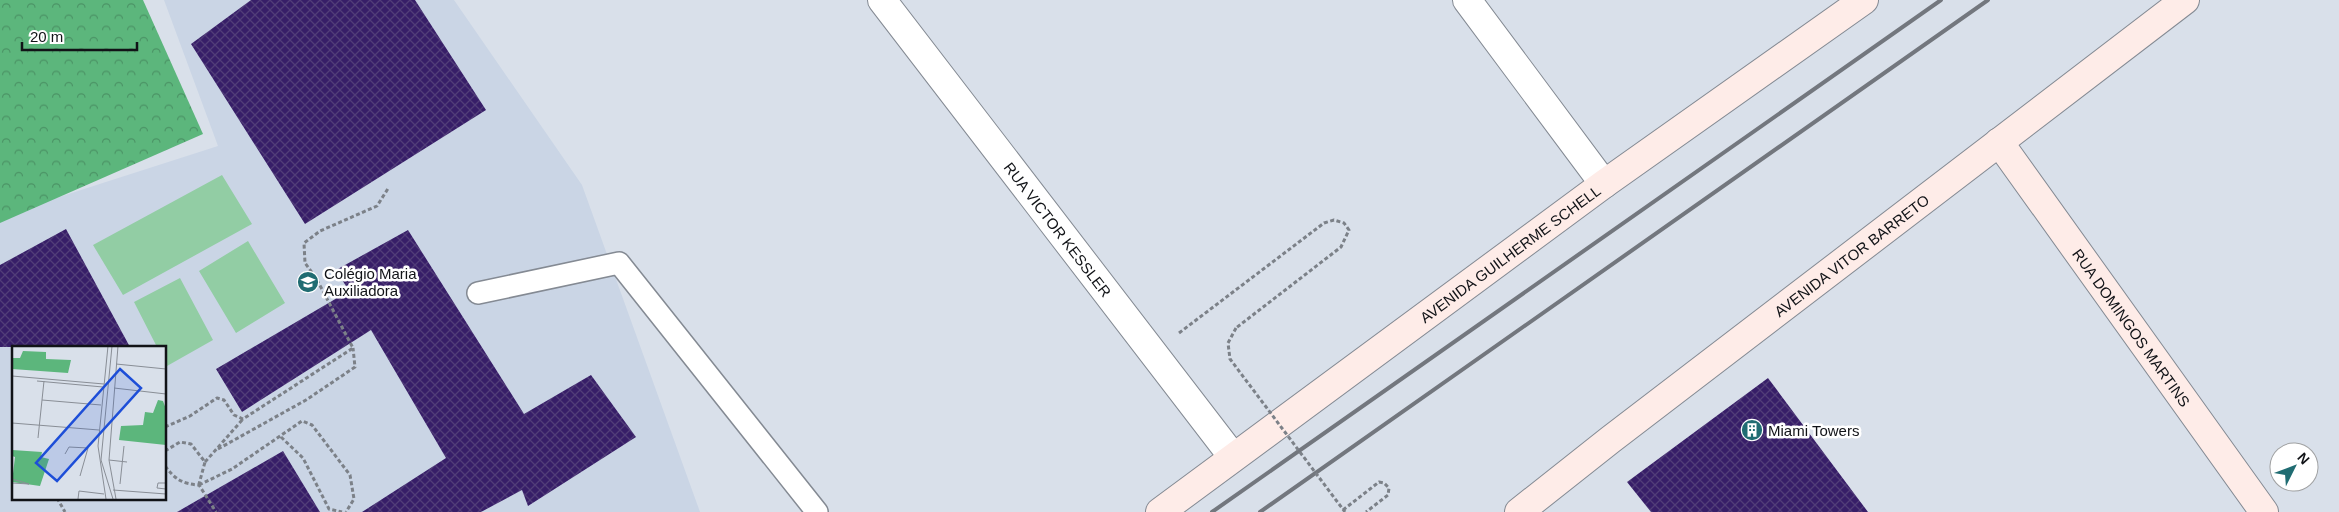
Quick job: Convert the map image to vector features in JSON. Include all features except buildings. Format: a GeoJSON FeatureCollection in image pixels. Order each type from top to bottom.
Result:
{"type":"FeatureCollection","features":[{"type":"Feature","properties":{"kind":"main road","name":"AVENIDA GUILHERME SCHELL"},"geometry":{"type":"LineString","coordinates":[[1160,512],[1604,184],[1864,0]]}},
{"type":"Feature","properties":{"kind":"main road","name":"AVENIDA VITOR BARRETO"},"geometry":{"type":"LineString","coordinates":[[1519,512],[2185,0]]}},
{"type":"Feature","properties":{"kind":"main road","name":"RUA DOMINGOS MARTINS"},"geometry":{"type":"LineString","coordinates":[[1999,142],[2264,512]]}},
{"type":"Feature","properties":{"kind":"street","name":"RUA VICTOR KESSLER"},"geometry":{"type":"LineString","coordinates":[[882,0],[1233,457]]}},
{"type":"Feature","properties":{"kind":"street"},"geometry":{"type":"LineString","coordinates":[[1467,0],[1604,184]]}},
{"type":"Feature","properties":{"kind":"lane"},"geometry":{"type":"LineString","coordinates":[[478,293],[619,262],[818,512]]}},
{"type":"Feature","properties":{"kind":"path"},"geometry":{"type":"LineString","coordinates":[[218,449],[337,381],[355,367],[353,348],[316,278],[304,263],[304,243],[320,231],[377,206],[389,187]]}},
{"type":"Feature","properties":{"kind":"path"},"geometry":{"type":"LineString","coordinates":[[1190,325],[1324,224],[1334,220],[1344,223],[1349,230],[1341,247],[1236,328],[1228,343],[1230,359],[1344,511],[1379,482],[1387,486],[1388,495],[1366,512]]}},
{"type":"Feature","properties":{"kind":"path"},"geometry":{"type":"LineString","coordinates":[[216,512],[199,484],[205,462],[243,419],[353,348]]}},
{"type":"Feature","properties":{"kind":"path"},"geometry":{"type":"LineString","coordinates":[[166,427],[190,416],[217,398],[224,400],[234,415],[243,419]]}},
{"type":"Feature","properties":{"kind":"path"},"geometry":{"type":"LineString","coordinates":[[166,467],[174,478],[186,484],[199,484],[232,469],[302,421],[312,425],[350,475],[354,499],[346,512]]}},
{"type":"Feature","properties":{"kind":"path"},"geometry":{"type":"LineString","coordinates":[[281,437],[303,458],[329,509],[342,512]]}},
{"type":"Feature","properties":{"kind":"path"},"geometry":{"type":"LineString","coordinates":[[166,449],[180,442],[191,444],[205,462]]}},
{"type":"Feature","properties":{"kind":"path"},"geometry":{"type":"LineString","coordinates":[[57,500],[65,512]]}},
{"type":"Feature","properties":{"kind":"shaded area","name":"Colégio Maria Auxiliadora"},"geometry":{"type":"Polygon","coordinates":[[[164,0],[454,0],[582,185],[700,512],[0,512],[0,216],[218,146],[164,0]]]}},
{"type":"Feature","properties":{"kind":"green space"},"geometry":{"type":"Polygon","coordinates":[[[0,0],[143,0],[203,134],[0,223],[0,0]]]}},
{"type":"Feature","properties":{"kind":"green space"},"geometry":{"type":"Polygon","coordinates":[[[222,175],[252,224],[123,295],[93,245],[222,175]]]}},
{"type":"Feature","properties":{"kind":"green space"},"geometry":{"type":"Polygon","coordinates":[[[248,241],[285,303],[236,333],[199,271],[248,241]]]}},
{"type":"Feature","properties":{"kind":"green space"},"geometry":{"type":"Polygon","coordinates":[[[180,278],[213,340],[167,366],[166,346],[156,346],[134,302],[180,278]]]}},
{"type":"Feature","properties":{"kind":"railway"},"geometry":{"type":"LineString","coordinates":[[1212,512],[1941,0]]}},
{"type":"Feature","properties":{"kind":"railway"},"geometry":{"type":"LineString","coordinates":[[1260,512],[1988,0]]}},
{"type":"Feature","properties":{"kind":"place","name":"Colégio Maria Auxiliadora"},"geometry":{"type":"Point","coordinates":[308,282]}},
{"type":"Feature","properties":{"kind":"place","name":"Miami Towers"},"geometry":{"type":"Point","coordinates":[1752,430]}}]}
